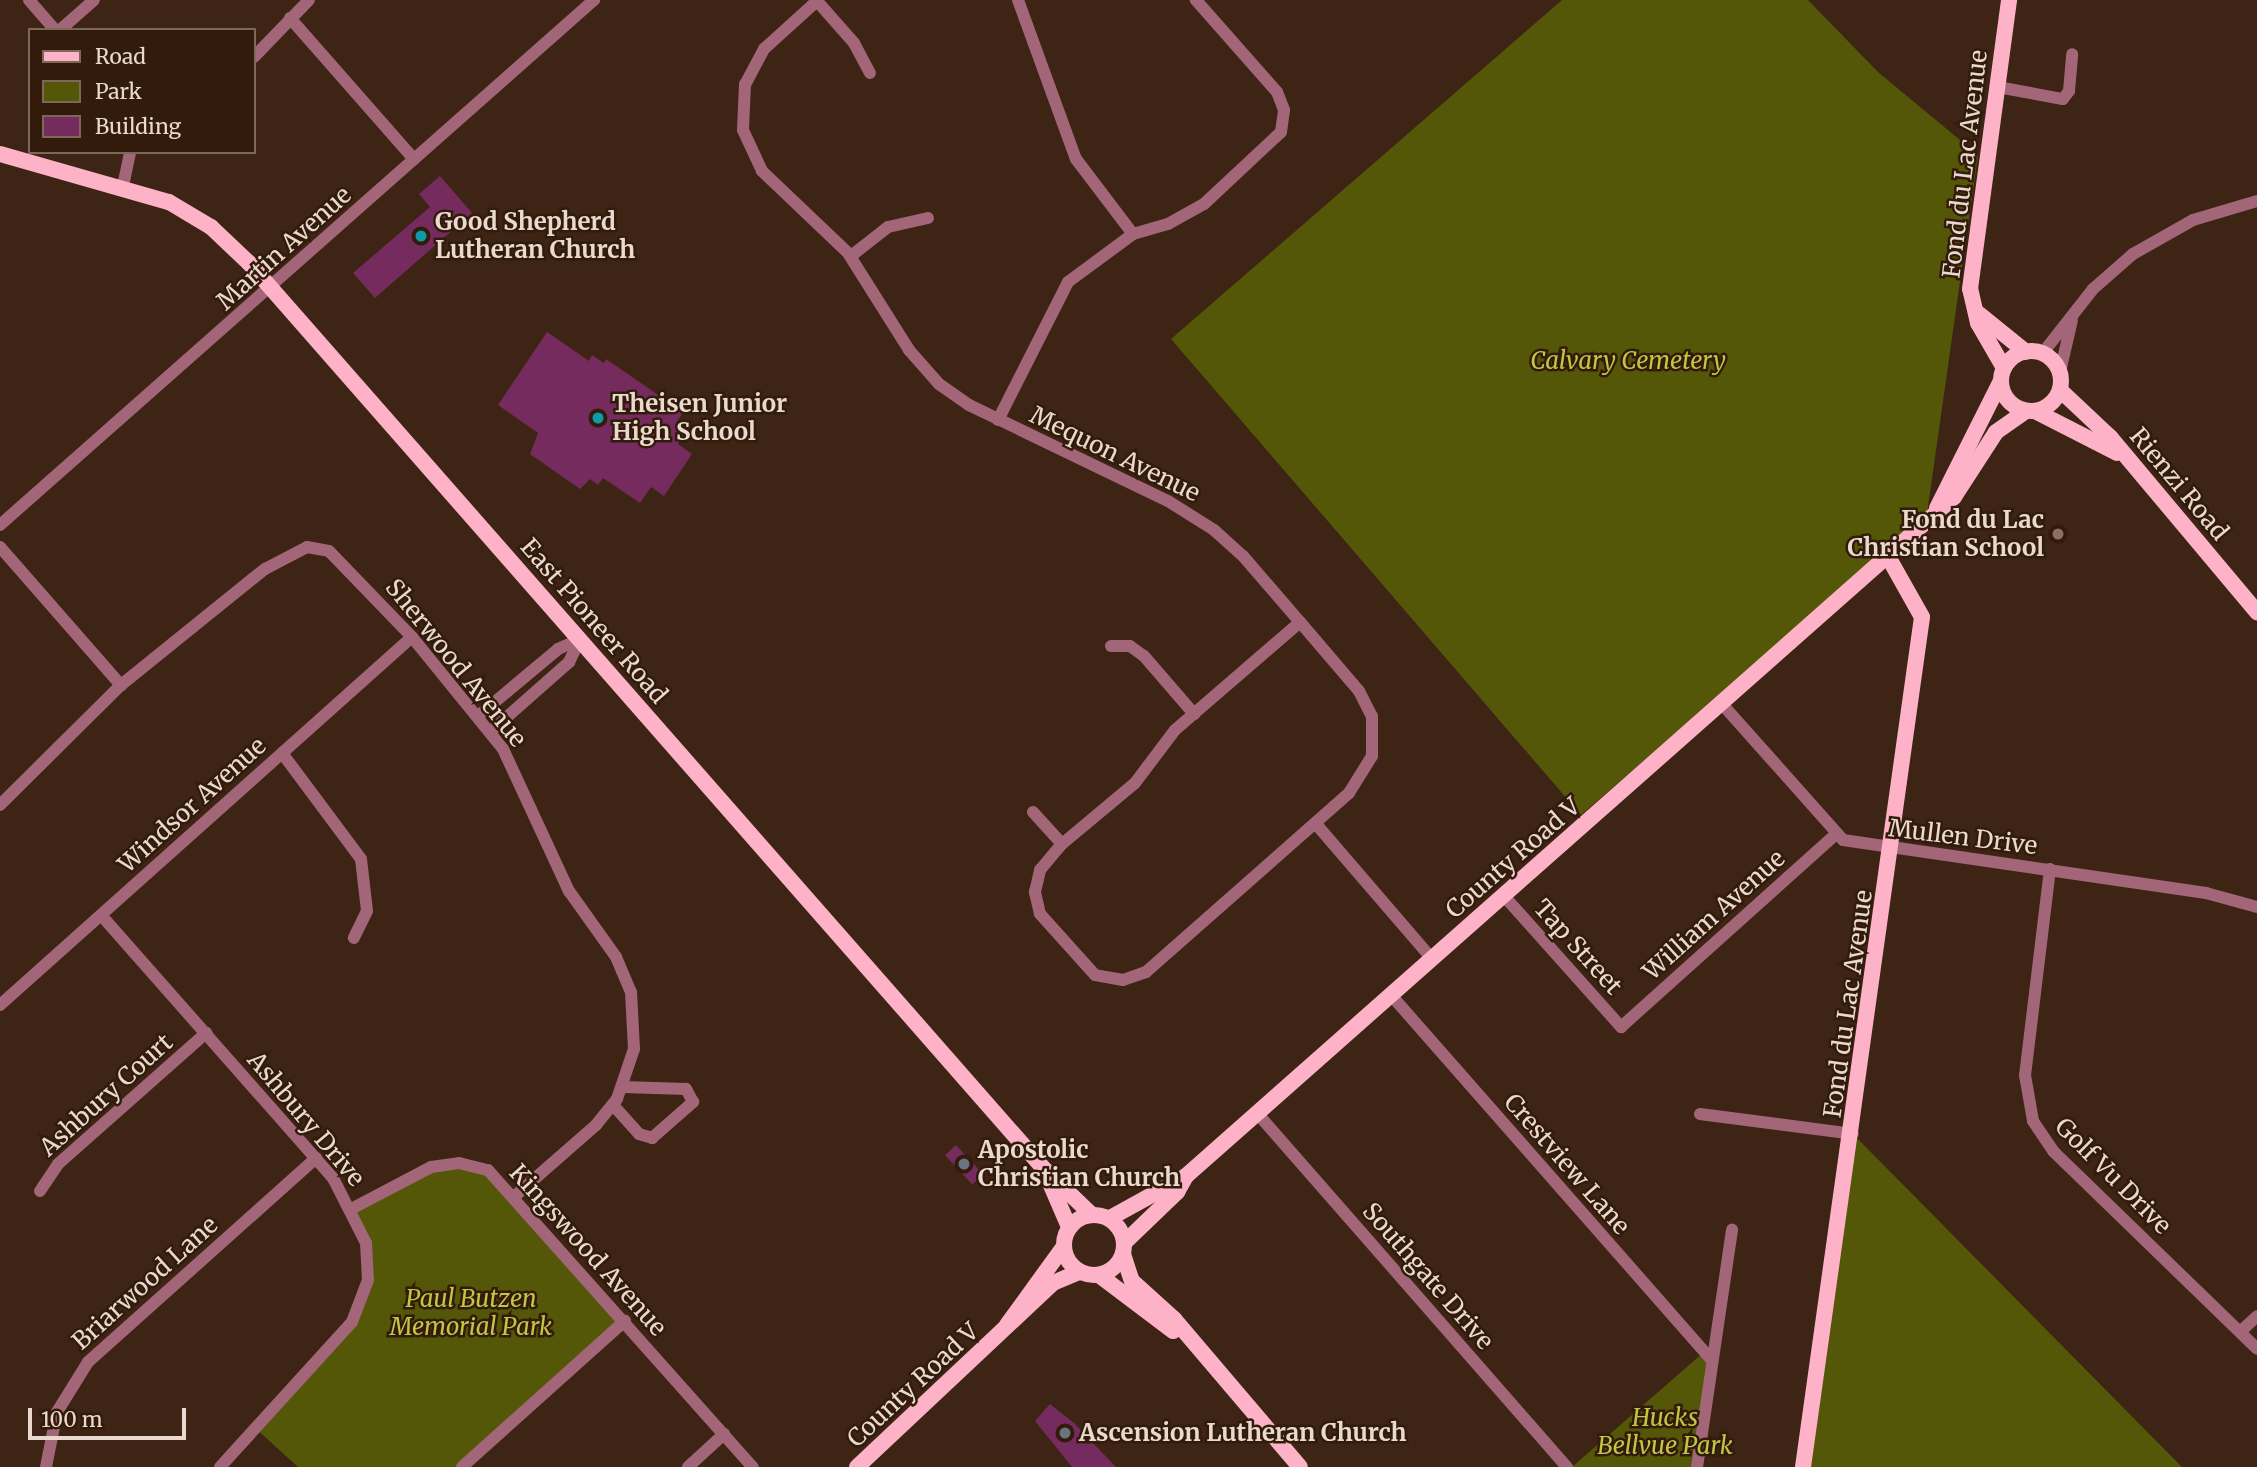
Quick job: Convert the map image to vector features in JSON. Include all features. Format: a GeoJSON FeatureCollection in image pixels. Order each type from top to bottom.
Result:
{"type":"FeatureCollection","features":[{"type":"Feature","properties":{"kind":"main road","name":"Fond du Lac Avenue"},"geometry":{"type":"LineString","coordinates":[[2003,375],[1978,323],[1979,314],[1970,289],[2009,0]]}},
{"type":"Feature","properties":{"kind":"main road","name":"East Pioneer Road"},"geometry":{"type":"LineString","coordinates":[[0,154],[122,186],[189,212],[272,287],[1044,1169],[1069,1227]]}},
{"type":"Feature","properties":{"kind":"main road"},"geometry":{"type":"LineString","coordinates":[[1936,510],[1954,497],[1996,432],[2030,411],[2050,404],[2060,390],[2060,372],[2042,354],[2026,352],[1979,314]]}},
{"type":"Feature","properties":{"kind":"main road"},"geometry":{"type":"LineString","coordinates":[[1936,510],[2003,375],[2026,352]]}},
{"type":"Feature","properties":{"kind":"main road"},"geometry":{"type":"LineString","coordinates":[[2003,375],[2006,397],[2126,458]]}},
{"type":"Feature","properties":{"kind":"main road","name":"Rienzi Road"},"geometry":{"type":"LineString","coordinates":[[2060,390],[2126,458],[2257,612]]}},
{"type":"Feature","properties":{"kind":"main road","name":"County Road V"},"geometry":{"type":"LineString","coordinates":[[1124,1249],[1186,1176],[1722,704],[1936,510]]}},
{"type":"Feature","properties":{"kind":"main road","name":"Fond du Lac Avenue"},"geometry":{"type":"LineString","coordinates":[[1803,1467],[1853,1135],[1922,617],[1887,555]]}},
{"type":"Feature","properties":{"kind":"main road"},"geometry":{"type":"LineString","coordinates":[[1044,1169],[1091,1214],[1110,1218],[1186,1176]]}},
{"type":"Feature","properties":{"kind":"main road"},"geometry":{"type":"LineString","coordinates":[[1091,1214],[1069,1227],[1062,1249],[1079,1272],[1099,1275],[1216,1366]]}},
{"type":"Feature","properties":{"kind":"main road"},"geometry":{"type":"LineString","coordinates":[[1110,1218],[1124,1249],[1132,1281],[1216,1366],[1300,1467]]}},
{"type":"Feature","properties":{"kind":"main road","name":"County Road V"},"geometry":{"type":"LineString","coordinates":[[1000,1336],[1062,1249]]}},
{"type":"Feature","properties":{"kind":"main road"},"geometry":{"type":"LineString","coordinates":[[1099,1275],[1114,1268],[1124,1249]]}},
{"type":"Feature","properties":{"kind":"main road","name":"County Road V"},"geometry":{"type":"LineString","coordinates":[[859,1467],[1053,1283],[1079,1272]]}},
{"type":"Feature","properties":{"kind":"street"},"geometry":{"type":"LineString","coordinates":[[29,0],[55,28]]}},
{"type":"Feature","properties":{"kind":"street"},"geometry":{"type":"LineString","coordinates":[[59,28],[94,0]]}},
{"type":"Feature","properties":{"kind":"street"},"geometry":{"type":"LineString","coordinates":[[256,55],[309,0]]}},
{"type":"Feature","properties":{"kind":"street","name":"Martin Avenue"},"geometry":{"type":"LineString","coordinates":[[0,525],[594,0]]}},
{"type":"Feature","properties":{"kind":"street"},"geometry":{"type":"LineString","coordinates":[[818,0],[855,43],[870,73]]}},
{"type":"Feature","properties":{"kind":"street","name":"Mequon Avenue"},"geometry":{"type":"LineString","coordinates":[[818,0],[752,65],[742,93],[742,126],[762,171],[850,256],[929,374],[957,398],[1196,517],[1237,550],[1300,622],[1362,695],[1374,732],[1363,777],[1316,824],[1146,972],[1122,981],[1089,971],[1038,910],[1037,880],[1062,844],[1130,789],[1164,741],[1300,622]]}},
{"type":"Feature","properties":{"kind":"street"},"geometry":{"type":"LineString","coordinates":[[1017,0],[1076,159],[1133,233]]}},
{"type":"Feature","properties":{"kind":"street"},"geometry":{"type":"LineString","coordinates":[[999,420],[1062,290],[1133,233],[1168,224],[1204,204],[1271,145],[1283,127],[1277,92],[1196,0]]}},
{"type":"Feature","properties":{"kind":"street"},"geometry":{"type":"LineString","coordinates":[[290,18],[414,159]]}},
{"type":"Feature","properties":{"kind":"street"},"geometry":{"type":"LineString","coordinates":[[1998,87],[2063,99],[2069,91],[2073,54]]}},
{"type":"Feature","properties":{"kind":"street"},"geometry":{"type":"LineString","coordinates":[[122,186],[130,154]]}},
{"type":"Feature","properties":{"kind":"street"},"geometry":{"type":"LineString","coordinates":[[2042,354],[2072,320],[2097,285],[2151,242],[2203,216],[2257,201]]}},
{"type":"Feature","properties":{"kind":"street"},"geometry":{"type":"LineString","coordinates":[[850,256],[888,227],[928,218]]}},
{"type":"Feature","properties":{"kind":"street"},"geometry":{"type":"LineString","coordinates":[[2060,372],[2072,320]]}},
{"type":"Feature","properties":{"kind":"street"},"geometry":{"type":"LineString","coordinates":[[0,547],[121,685],[0,805]]}},
{"type":"Feature","properties":{"kind":"street","name":"Sherwood Avenue"},"geometry":{"type":"LineString","coordinates":[[121,685],[284,556],[321,547],[358,577],[478,716],[517,775],[569,891],[627,978],[636,1030],[623,1087],[613,1105],[514,1196]]}},
{"type":"Feature","properties":{"kind":"street","name":"Windsor Avenue"},"geometry":{"type":"LineString","coordinates":[[0,1005],[412,637]]}},
{"type":"Feature","properties":{"kind":"street"},"geometry":{"type":"LineString","coordinates":[[478,716],[558,649],[580,639]]}},
{"type":"Feature","properties":{"kind":"street"},"geometry":{"type":"LineString","coordinates":[[490,732],[569,662],[580,639]]}},
{"type":"Feature","properties":{"kind":"street"},"geometry":{"type":"LineString","coordinates":[[1111,646],[1130,646],[1144,656],[1194,713]]}},
{"type":"Feature","properties":{"kind":"street","name":"Mullen Drive"},"geometry":{"type":"LineString","coordinates":[[1722,704],[1836,834],[1861,845],[2206,892],[2257,907]]}},
{"type":"Feature","properties":{"kind":"street"},"geometry":{"type":"LineString","coordinates":[[282,753],[361,859],[368,901],[362,929],[354,938]]}},
{"type":"Feature","properties":{"kind":"street"},"geometry":{"type":"LineString","coordinates":[[1032,812],[1062,844]]}},
{"type":"Feature","properties":{"kind":"street"},"geometry":{"type":"LineString","coordinates":[[1316,824],[1432,959]]}},
{"type":"Feature","properties":{"kind":"street","name":"William Avenue"},"geometry":{"type":"LineString","coordinates":[[1620,1027],[1836,834]]}},
{"type":"Feature","properties":{"kind":"street","name":"Golf Vu Drive"},"geometry":{"type":"LineString","coordinates":[[2050,869],[2025,1075],[2033,1121],[2057,1156],[2257,1349]]}},
{"type":"Feature","properties":{"kind":"street","name":"Tap Street"},"geometry":{"type":"LineString","coordinates":[[1504,895],[1620,1027]]}},
{"type":"Feature","properties":{"kind":"street","name":"Ashbury Drive"},"geometry":{"type":"LineString","coordinates":[[101,915],[316,1158],[353,1208],[369,1261],[356,1316],[220,1467]]}},
{"type":"Feature","properties":{"kind":"street","name":"Crestview Lane"},"geometry":{"type":"LineString","coordinates":[[1391,995],[1713,1361]]}},
{"type":"Feature","properties":{"kind":"street","name":"Ashbury Court"},"geometry":{"type":"LineString","coordinates":[[40,1191],[58,1164],[206,1033]]}},
{"type":"Feature","properties":{"kind":"street"},"geometry":{"type":"LineString","coordinates":[[613,1105],[639,1134],[652,1138],[693,1102],[686,1089],[623,1087]]}},
{"type":"Feature","properties":{"kind":"street","name":"Southgate Drive"},"geometry":{"type":"LineString","coordinates":[[1257,1113],[1567,1467]]}},
{"type":"Feature","properties":{"kind":"street"},"geometry":{"type":"LineString","coordinates":[[1700,1114],[1853,1135]]}},
{"type":"Feature","properties":{"kind":"street","name":"Briarwood Lane"},"geometry":{"type":"LineString","coordinates":[[46,1467],[55,1417],[84,1367],[316,1158]]}},
{"type":"Feature","properties":{"kind":"street","name":"Kingswood Avenue"},"geometry":{"type":"LineString","coordinates":[[353,1208],[431,1167],[459,1163],[488,1170],[753,1467]]}},
{"type":"Feature","properties":{"kind":"street"},"geometry":{"type":"LineString","coordinates":[[1697,1467],[1732,1230]]}},
{"type":"Feature","properties":{"kind":"street"},"geometry":{"type":"LineString","coordinates":[[2240,1332],[2257,1316]]}},
{"type":"Feature","properties":{"kind":"street"},"geometry":{"type":"LineString","coordinates":[[462,1467],[625,1321]]}},
{"type":"Feature","properties":{"kind":"street"},"geometry":{"type":"LineString","coordinates":[[688,1467],[724,1434]]}},
{"type":"Feature","properties":{"kind":"green space","name":"Calvary Cemetery"},"geometry":{"type":"Polygon","coordinates":[[[1562,0],[1808,0],[1878,72],[1978,155],[1927,514],[1581,815],[1171,339],[1562,0]]]}},
{"type":"Feature","properties":{"kind":"green space"},"geometry":{"type":"Polygon","coordinates":[[[1853,1134],[2182,1467],[1803,1467],[1853,1134]]]}},
{"type":"Feature","properties":{"kind":"green space","name":"Paul Butzen Memorial Park"},"geometry":{"type":"Polygon","coordinates":[[[431,1167],[488,1170],[625,1321],[462,1467],[298,1467],[253,1426],[346,1332],[368,1277],[353,1208],[431,1167]]]}},
{"type":"Feature","properties":{"kind":"green space","name":"Hucks Bellvue Park"},"geometry":{"type":"Polygon","coordinates":[[[1704,1352],[1713,1361],[1697,1467],[1572,1467],[1704,1352]]]}},
{"type":"Feature","properties":{"kind":"building","name":"Good Shepherd Lutheran Church"},"geometry":{"type":"Polygon","coordinates":[[[440,176],[472,213],[375,298],[353,273],[430,207],[419,194],[440,176]]]}},
{"type":"Feature","properties":{"kind":"building","name":"Theisen Junior High School"},"geometry":{"type":"Polygon","coordinates":[[[547,332],[589,361],[592,355],[604,363],[606,359],[683,412],[675,425],[686,432],[678,444],[692,454],[664,496],[651,487],[640,503],[603,478],[598,485],[590,479],[580,489],[530,454],[538,433],[498,405],[547,332]]]}},
{"type":"Feature","properties":{"kind":"building","name":"Apostolic Christian Church"},"geometry":{"type":"Polygon","coordinates":[[[956,1145],[983,1174],[972,1184],[945,1155],[956,1145]]]}},
{"type":"Feature","properties":{"kind":"building","name":"Ascension Lutheran Church"},"geometry":{"type":"Polygon","coordinates":[[[1050,1404],[1074,1423],[1116,1467],[1072,1467],[1035,1421],[1050,1404]]]}},
{"type":"Feature","properties":{"kind":"place","name":"Good Shepherd Lutheran Church"},"geometry":{"type":"Point","coordinates":[421,236]}},
{"type":"Feature","properties":{"kind":"place","name":"Theisen Junior High School"},"geometry":{"type":"Point","coordinates":[598,418]}},
{"type":"Feature","properties":{"kind":"place","name":"Fond du Lac Christian School"},"geometry":{"type":"Point","coordinates":[2058,534]}},
{"type":"Feature","properties":{"kind":"place","name":"Apostolic Christian Church"},"geometry":{"type":"Point","coordinates":[964,1164]}},
{"type":"Feature","properties":{"kind":"place","name":"Ascension Lutheran Church"},"geometry":{"type":"Point","coordinates":[1065,1433]}}]}
